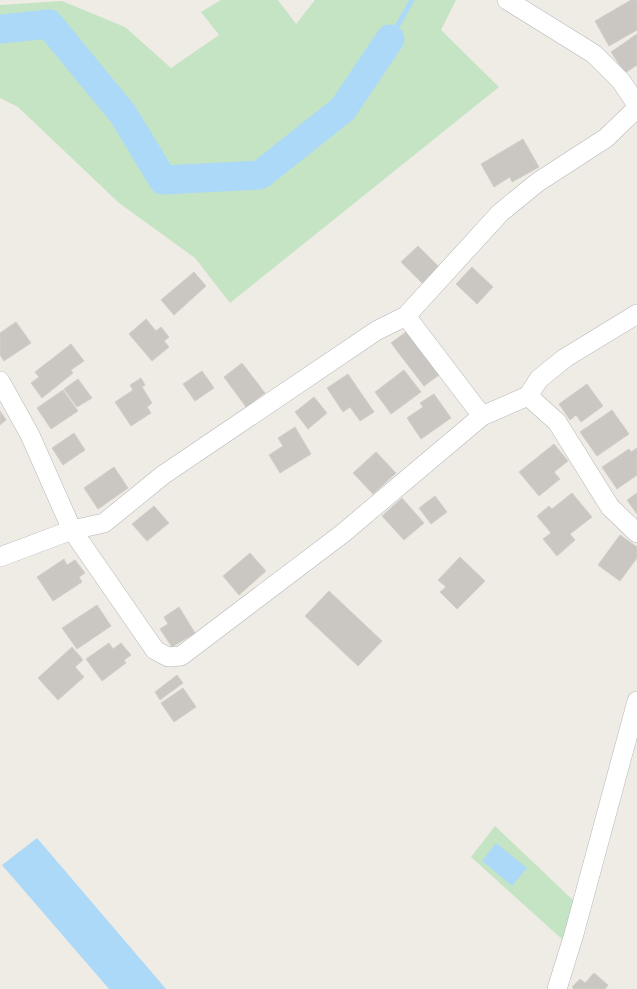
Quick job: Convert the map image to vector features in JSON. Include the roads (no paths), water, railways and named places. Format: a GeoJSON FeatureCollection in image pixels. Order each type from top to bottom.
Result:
{"type":"FeatureCollection","features":[{"type":"Feature","properties":{"kind":"street"},"geometry":{"type":"LineString","coordinates":[[0,557],[72,530],[104,523],[163,475],[376,332],[406,316],[500,213],[538,182],[606,138],[637,107],[621,80],[594,54],[507,0]]}},
{"type":"Feature","properties":{"kind":"street"},"geometry":{"type":"LineString","coordinates":[[0,381],[30,435],[72,530],[156,650],[168,657],[181,656],[342,534],[482,416],[528,396],[539,379],[565,358],[637,314]]}},
{"type":"Feature","properties":{"kind":"street"},"geometry":{"type":"LineString","coordinates":[[406,316],[482,416]]}},
{"type":"Feature","properties":{"kind":"street"},"geometry":{"type":"LineString","coordinates":[[528,396],[557,422],[610,507],[637,533]]}},
{"type":"Feature","properties":{"kind":"street"},"geometry":{"type":"LineString","coordinates":[[557,989],[574,934],[637,701]]}},
{"type":"Feature","properties":{"kind":"water"},"geometry":{"type":"Polygon","coordinates":[[[37,838],[166,989],[109,989],[2,865],[37,838]]]}},
{"type":"Feature","properties":{"kind":"water"},"geometry":{"type":"Polygon","coordinates":[[[496,843],[527,868],[512,886],[482,861],[496,843]]]}},
{"type":"Feature","properties":{"kind":"waterway"},"geometry":{"type":"LineString","coordinates":[[390,39],[412,0]]}},
{"type":"Feature","properties":{"kind":"waterway"},"geometry":{"type":"LineString","coordinates":[[0,29],[49,24],[123,114],[163,180],[260,175],[343,109],[390,39]]}}]}
